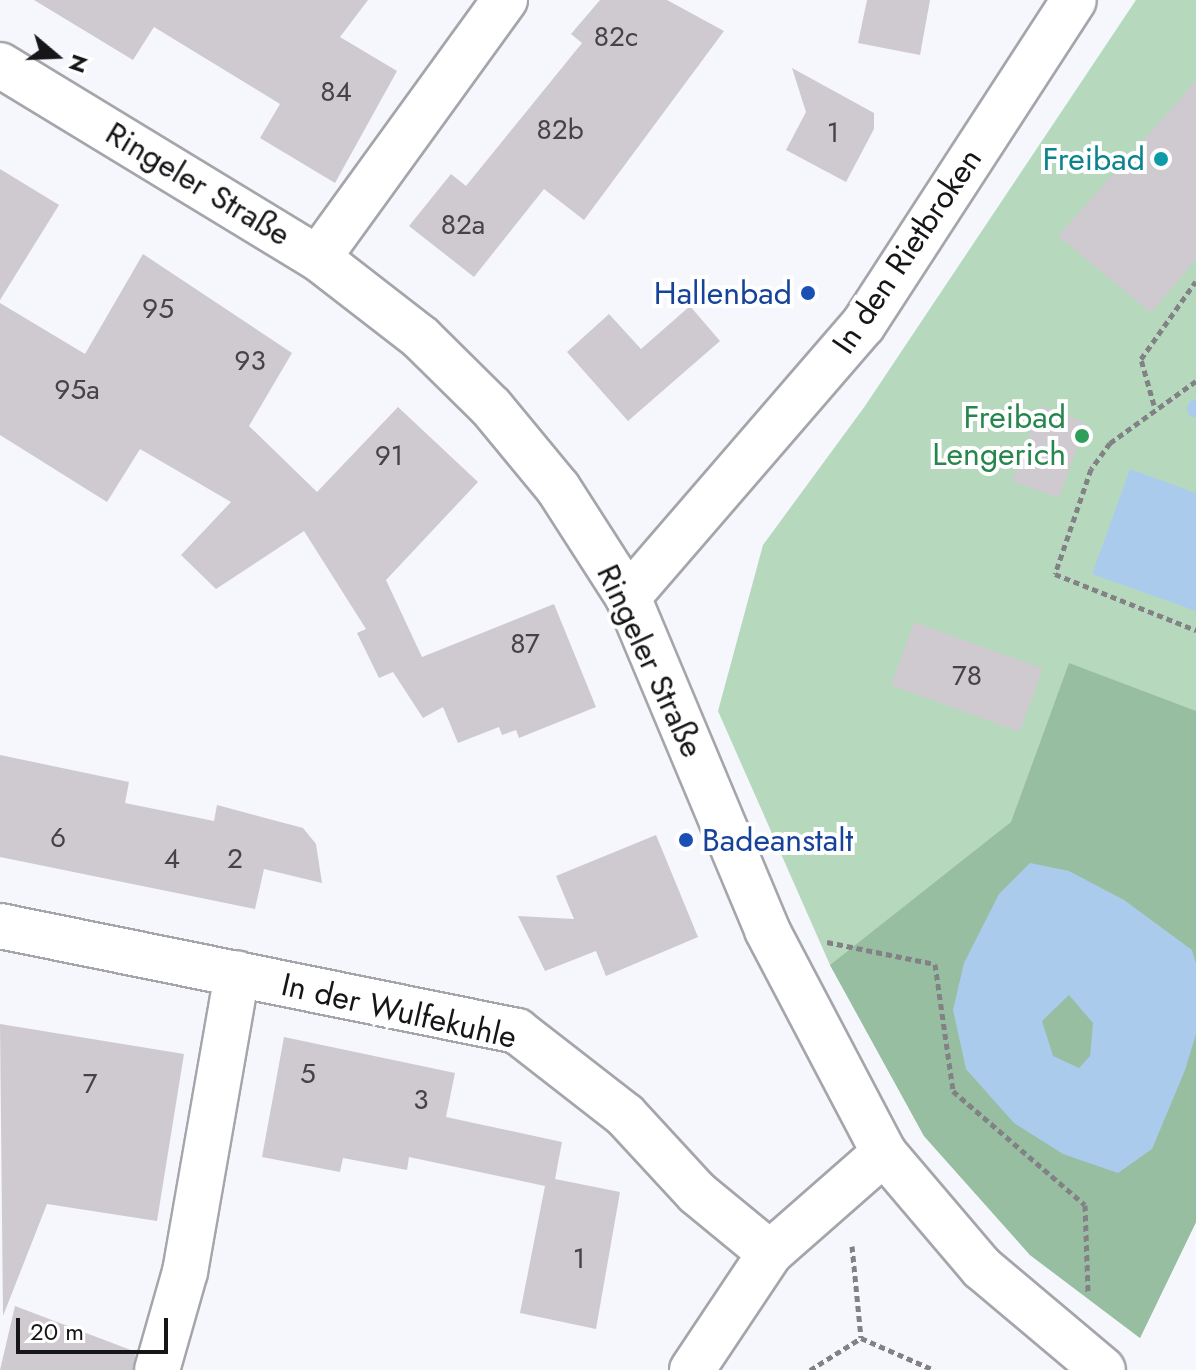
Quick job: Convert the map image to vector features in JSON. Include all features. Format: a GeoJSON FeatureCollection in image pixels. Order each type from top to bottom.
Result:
{"type":"FeatureCollection","features":[{"type":"Feature","properties":{"kind":"street"},"geometry":{"type":"LineString","coordinates":[[318,258],[505,0]]}},
{"type":"Feature","properties":{"kind":"street","name":"In den Rietbroken"},"geometry":{"type":"LineString","coordinates":[[628,597],[863,325],[1074,0]]}},
{"type":"Feature","properties":{"kind":"street","name":"Ringeler Straße"},"geometry":{"type":"LineString","coordinates":[[0,65],[318,258],[421,338],[491,407],[558,488],[628,597],[767,930],[884,1153],[982,1268],[1096,1366]]}},
{"type":"Feature","properties":{"kind":"street","name":"In der Wulfekuhle"},"geometry":{"type":"LineString","coordinates":[[0,926],[517,1031],[625,1115],[697,1193],[770,1253]]}},
{"type":"Feature","properties":{"kind":"street"},"geometry":{"type":"LineString","coordinates":[[157,1370],[185,1272],[237,974]]}},
{"type":"Feature","properties":{"kind":"street"},"geometry":{"type":"LineString","coordinates":[[692,1370],[770,1253],[837,1191],[884,1153]]}},
{"type":"Feature","properties":{"kind":"path"},"geometry":{"type":"LineString","coordinates":[[1154,405],[1141,359],[1196,281]]}},
{"type":"Feature","properties":{"kind":"path"},"geometry":{"type":"LineString","coordinates":[[1196,381],[1154,405],[1091,469],[1055,574],[1196,630]]}},
{"type":"Feature","properties":{"kind":"path"},"geometry":{"type":"LineString","coordinates":[[767,930],[935,964],[953,1091],[1085,1205],[1096,1366]]}},
{"type":"Feature","properties":{"kind":"path"},"geometry":{"type":"LineString","coordinates":[[837,1191],[851,1232],[861,1338]]}},
{"type":"Feature","properties":{"kind":"path"},"geometry":{"type":"LineString","coordinates":[[810,1370],[861,1338]]}},
{"type":"Feature","properties":{"kind":"path"},"geometry":{"type":"LineString","coordinates":[[861,1338],[934,1370]]}},
{"type":"Feature","properties":{"kind":"green space"},"geometry":{"type":"Polygon","coordinates":[[[1136,0],[1196,0],[1196,1222],[1140,1338],[1030,1255],[924,1136],[830,965],[718,711],[763,545],[865,406],[1136,0]]]}},
{"type":"Feature","properties":{"kind":"green space"},"geometry":{"type":"Polygon","coordinates":[[[1069,663],[1196,711],[1196,1222],[1140,1338],[1030,1255],[924,1136],[830,965],[1011,822],[1069,663]]]}},
{"type":"Feature","properties":{"kind":"water"},"geometry":{"type":"Polygon","coordinates":[[[1130,469],[1196,493],[1196,611],[1092,574],[1130,469]]]}},
{"type":"Feature","properties":{"kind":"water"},"geometry":{"type":"Polygon","coordinates":[[[1030,863],[1069,871],[1124,900],[1192,950],[1196,964],[1196,1034],[1185,1070],[1152,1149],[1118,1173],[1063,1154],[1014,1123],[966,1069],[953,1010],[964,963],[999,894],[1030,863]],[[1069,995],[1042,1021],[1053,1056],[1079,1068],[1090,1056],[1093,1023],[1069,995]]]}},
{"type":"Feature","properties":{"kind":"building"},"geometry":{"type":"Polygon","coordinates":[[[34,0],[368,0],[340,37],[397,71],[335,183],[260,138],[280,104],[154,27],[133,60],[34,0]]]}},
{"type":"Feature","properties":{"kind":"building"},"geometry":{"type":"Polygon","coordinates":[[[600,0],[667,0],[724,31],[584,220],[544,189],[474,277],[409,226],[451,174],[466,186],[582,43],[571,34],[600,0]]]}},
{"type":"Feature","properties":{"kind":"building"},"geometry":{"type":"Polygon","coordinates":[[[867,0],[930,0],[920,55],[858,43],[867,0]]]}},
{"type":"Feature","properties":{"kind":"building"},"geometry":{"type":"Polygon","coordinates":[[[792,68],[874,113],[874,129],[846,182],[786,150],[806,112],[792,68]]]}},
{"type":"Feature","properties":{"kind":"building","name":"Freibad"},"geometry":{"type":"Polygon","coordinates":[[[1196,81],[1196,259],[1151,313],[1058,236],[1196,81]]]}},
{"type":"Feature","properties":{"kind":"building"},"geometry":{"type":"Polygon","coordinates":[[[0,169],[59,205],[0,300],[0,169]]]}},
{"type":"Feature","properties":{"kind":"building"},"geometry":{"type":"Polygon","coordinates":[[[143,254],[292,353],[249,426],[317,492],[398,407],[478,482],[386,580],[422,657],[554,604],[596,707],[519,738],[516,730],[502,735],[499,727],[458,743],[443,707],[423,718],[393,672],[379,678],[357,633],[366,629],[304,531],[216,589],[181,555],[231,502],[140,449],[107,502],[0,435],[0,303],[85,354],[143,254]]]}},
{"type":"Feature","properties":{"kind":"building"},"geometry":{"type":"Polygon","coordinates":[[[690,306],[720,341],[628,421],[567,352],[609,314],[641,349],[690,306]]]}},
{"type":"Feature","properties":{"kind":"building"},"geometry":{"type":"Polygon","coordinates":[[[1040,406],[1086,423],[1059,498],[1013,481],[1040,406]]]}},
{"type":"Feature","properties":{"kind":"building"},"geometry":{"type":"Polygon","coordinates":[[[914,622],[1043,669],[1020,732],[891,685],[914,622]]]}},
{"type":"Feature","properties":{"kind":"building"},"geometry":{"type":"Polygon","coordinates":[[[0,755],[129,782],[125,803],[214,821],[217,805],[303,828],[316,844],[322,883],[264,869],[255,909],[0,857],[0,755]]]}},
{"type":"Feature","properties":{"kind":"building"},"geometry":{"type":"Polygon","coordinates":[[[656,835],[698,937],[606,976],[596,951],[545,971],[518,916],[574,919],[556,876],[656,835]]]}},
{"type":"Feature","properties":{"kind":"building"},"geometry":{"type":"Polygon","coordinates":[[[0,1024],[184,1054],[157,1221],[47,1204],[3,1316],[0,1024]]]}},
{"type":"Feature","properties":{"kind":"building"},"geometry":{"type":"Polygon","coordinates":[[[284,1037],[455,1073],[446,1117],[562,1142],[555,1179],[620,1192],[596,1329],[520,1313],[545,1186],[409,1157],[407,1170],[343,1158],[340,1172],[262,1157],[284,1037]]]}},
{"type":"Feature","properties":{"kind":"building"},"geometry":{"type":"Polygon","coordinates":[[[15,1306],[136,1352],[133,1370],[0,1370],[15,1306]]]}},
{"type":"Feature","properties":{"kind":"place","name":"Freibad"},"geometry":{"type":"Point","coordinates":[1161,159]}},
{"type":"Feature","properties":{"kind":"place","name":"Hallenbad"},"geometry":{"type":"Point","coordinates":[808,293]}},
{"type":"Feature","properties":{"kind":"place","name":"Freibad Lengerich"},"geometry":{"type":"Point","coordinates":[1082,436]}},
{"type":"Feature","properties":{"kind":"place","name":"Badeanstalt"},"geometry":{"type":"Point","coordinates":[686,840]}}]}
